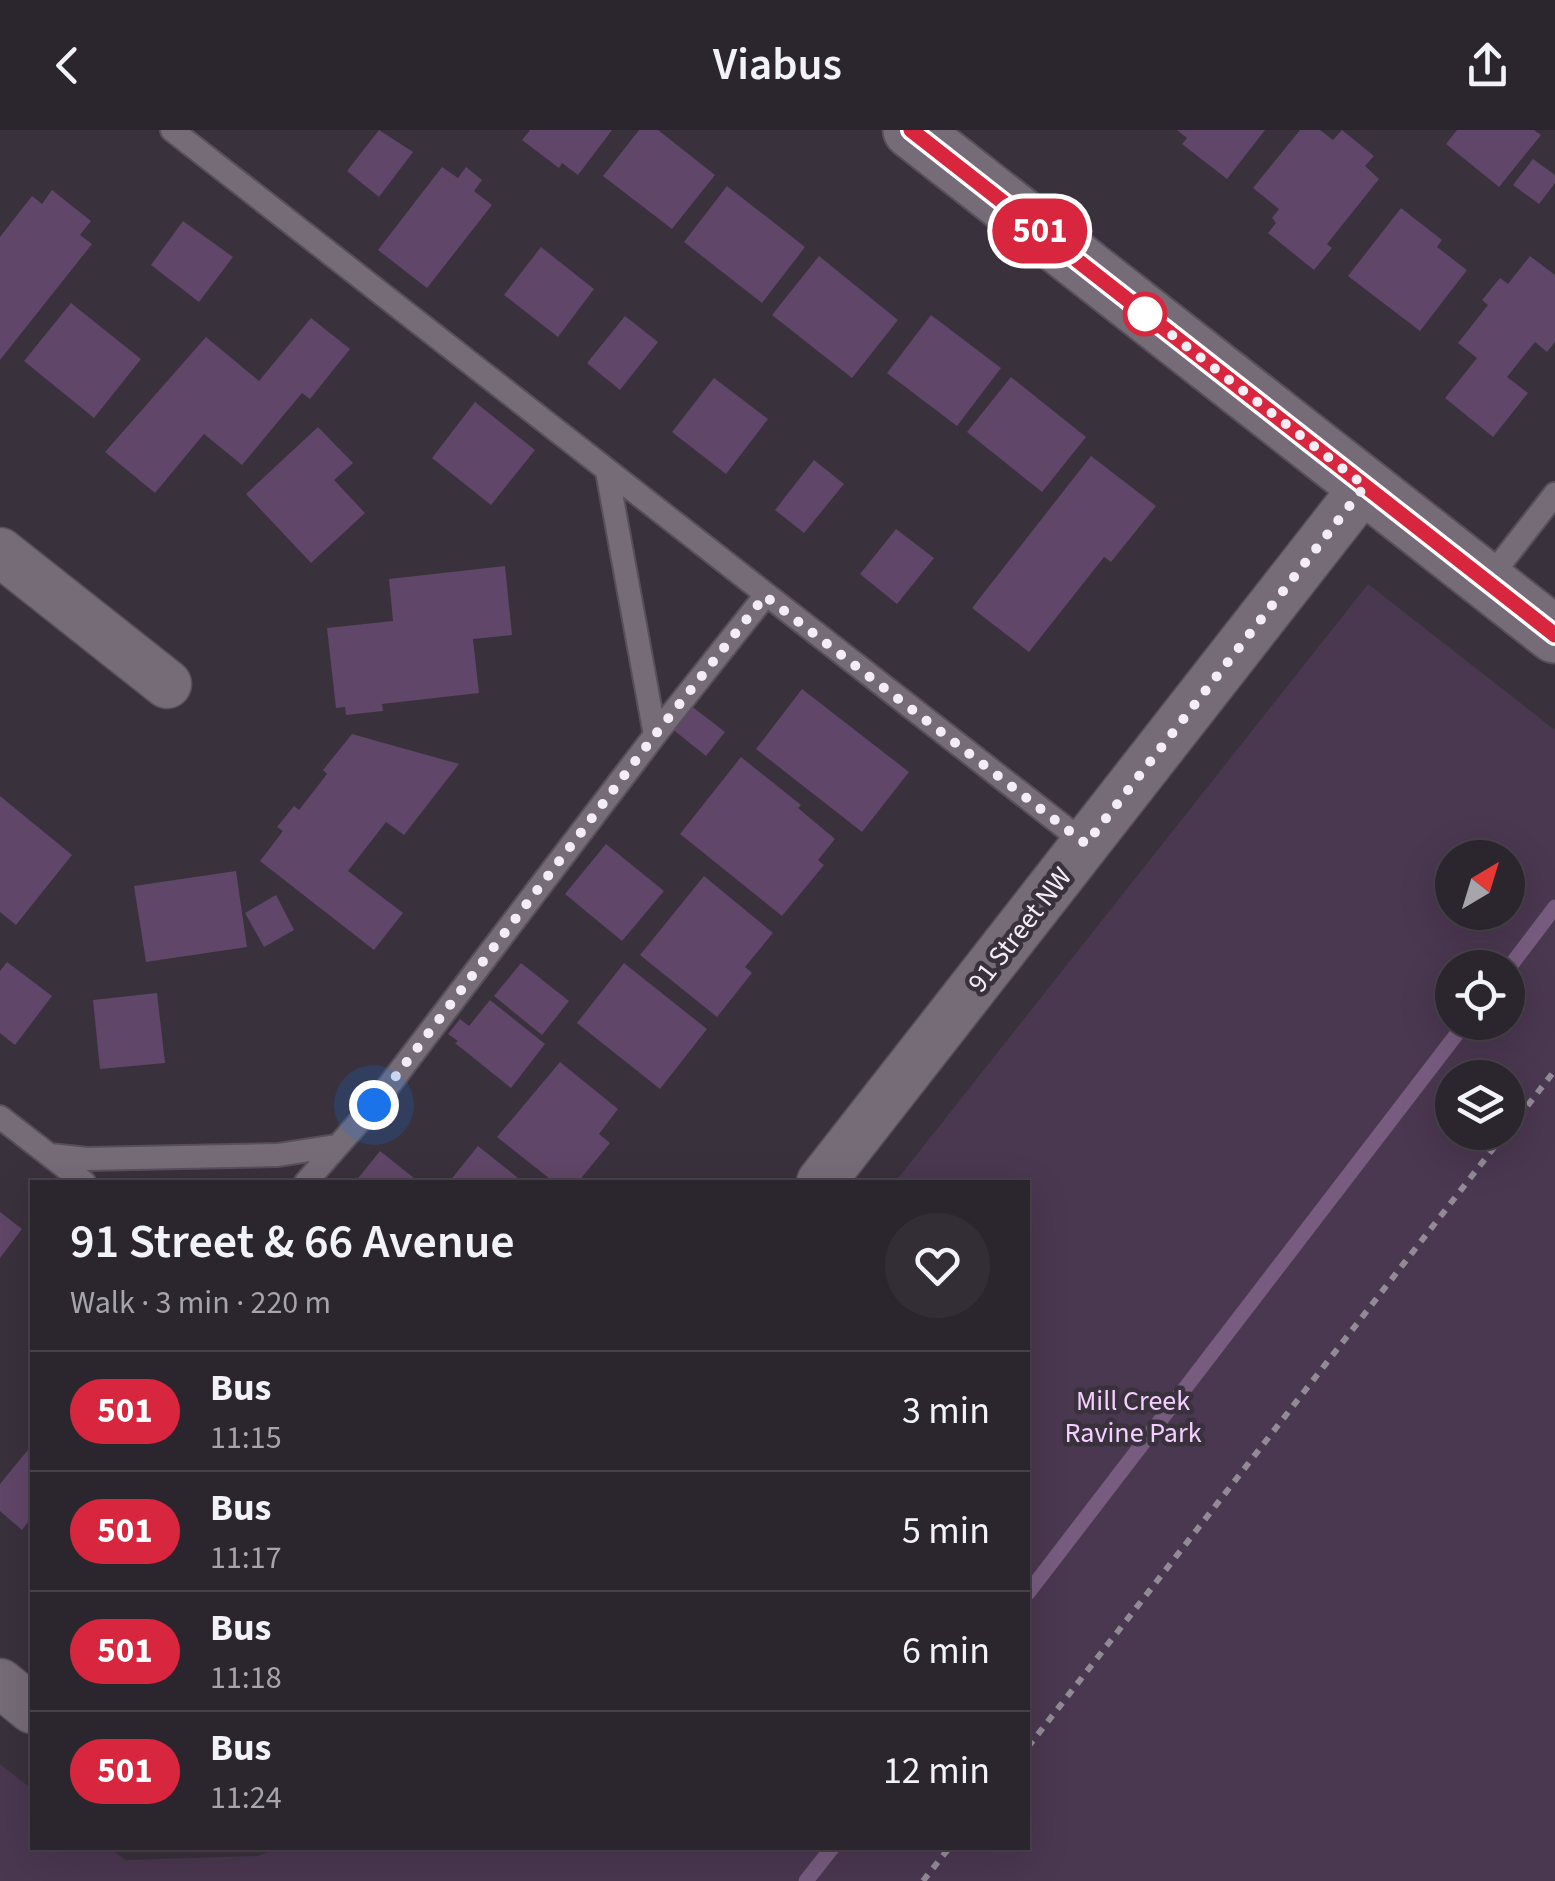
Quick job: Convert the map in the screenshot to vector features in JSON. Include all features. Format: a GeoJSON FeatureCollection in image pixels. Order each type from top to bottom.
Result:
{"type":"FeatureCollection","features":[{"type":"Feature","properties":{"kind":"street"},"geometry":{"type":"LineString","coordinates":[[911,130],[1555,635]]}},
{"type":"Feature","properties":{"kind":"street","name":"91 Street NW"},"geometry":{"type":"LineString","coordinates":[[823,1180],[1365,486]]}},
{"type":"Feature","properties":{"kind":"street"},"geometry":{"type":"LineString","coordinates":[[0,552],[167,684]]}},
{"type":"Feature","properties":{"kind":"street"},"geometry":{"type":"LineString","coordinates":[[0,1683],[30,1707]]}},
{"type":"Feature","properties":{"kind":"lane"},"geometry":{"type":"LineString","coordinates":[[172,130],[1086,844]]}},
{"type":"Feature","properties":{"kind":"lane"},"geometry":{"type":"LineString","coordinates":[[607,471],[655,735]]}},
{"type":"Feature","properties":{"kind":"lane"},"geometry":{"type":"LineString","coordinates":[[1486,581],[1555,494]]}},
{"type":"Feature","properties":{"kind":"lane"},"geometry":{"type":"LineString","coordinates":[[308,1180],[374,1105],[765,596]]}},
{"type":"Feature","properties":{"kind":"lane"},"geometry":{"type":"LineString","coordinates":[[0,1116],[81,1180]]}},
{"type":"Feature","properties":{"kind":"lane"},"geometry":{"type":"LineString","coordinates":[[50,1155],[278,1155],[336,1146]]}},
{"type":"Feature","properties":{"kind":"path"},"geometry":{"type":"LineString","coordinates":[[1525,1109],[1555,1070]]}},
{"type":"Feature","properties":{"kind":"path"},"geometry":{"type":"LineString","coordinates":[[1030,1744],[1493,1150]]}},
{"type":"Feature","properties":{"kind":"path"},"geometry":{"type":"LineString","coordinates":[[923,1881],[931,1877],[948,1850]]}},
{"type":"Feature","properties":{"kind":"green space","name":"Mill Creek Ravine Park"},"geometry":{"type":"Polygon","coordinates":[[[1368,584],[1555,730],[1555,1881],[0,1881],[0,1764],[30,1787],[30,1850],[112,1850],[126,1860],[257,1856],[274,1850],[1030,1850],[1030,1180],[897,1180],[1368,584]]]}},
{"type":"Feature","properties":{"kind":"building"},"geometry":{"type":"Polygon","coordinates":[[[379,130],[413,152],[379,197],[347,171],[379,130]]]}},
{"type":"Feature","properties":{"kind":"building"},"geometry":{"type":"Polygon","coordinates":[[[530,130],[612,130],[578,175],[562,163],[559,168],[522,140],[530,130]]]}},
{"type":"Feature","properties":{"kind":"building"},"geometry":{"type":"Polygon","coordinates":[[[639,130],[658,130],[715,175],[672,229],[603,176],[639,130]]]}},
{"type":"Feature","properties":{"kind":"building"},"geometry":{"type":"Polygon","coordinates":[[[1177,130],[1265,130],[1227,179],[1182,144],[1187,138],[1177,130]]]}},
{"type":"Feature","properties":{"kind":"building"},"geometry":{"type":"Polygon","coordinates":[[[1300,130],[1320,130],[1333,140],[1342,130],[1374,156],[1365,166],[1379,179],[1327,244],[1332,248],[1314,270],[1268,233],[1276,223],[1272,218],[1279,209],[1253,188],[1300,130]]]}},
{"type":"Feature","properties":{"kind":"building"},"geometry":{"type":"Polygon","coordinates":[[[1457,130],[1534,130],[1541,135],[1499,187],[1446,144],[1457,130]]]}},
{"type":"Feature","properties":{"kind":"building"},"geometry":{"type":"Polygon","coordinates":[[[1533,159],[1555,175],[1555,183],[1539,204],[1513,185],[1533,159]]]}},
{"type":"Feature","properties":{"kind":"building"},"geometry":{"type":"Polygon","coordinates":[[[442,167],[458,178],[466,167],[482,180],[474,191],[492,205],[427,288],[378,250],[442,167]]]}},
{"type":"Feature","properties":{"kind":"building"},"geometry":{"type":"Polygon","coordinates":[[[727,186],[805,247],[762,303],[684,242],[727,186]]]}},
{"type":"Feature","properties":{"kind":"building"},"geometry":{"type":"Polygon","coordinates":[[[52,190],[91,221],[80,235],[92,244],[0,360],[0,237],[32,196],[42,204],[52,190]]]}},
{"type":"Feature","properties":{"kind":"building"},"geometry":{"type":"Polygon","coordinates":[[[1401,208],[1442,240],[1437,247],[1467,270],[1420,331],[1348,276],[1401,208]]]}},
{"type":"Feature","properties":{"kind":"building"},"geometry":{"type":"Polygon","coordinates":[[[183,221],[233,257],[199,302],[151,265],[183,221]]]}},
{"type":"Feature","properties":{"kind":"building"},"geometry":{"type":"Polygon","coordinates":[[[541,247],[594,289],[558,337],[504,295],[541,247]]]}},
{"type":"Feature","properties":{"kind":"building"},"geometry":{"type":"Polygon","coordinates":[[[819,256],[898,320],[852,378],[772,315],[819,256]]]}},
{"type":"Feature","properties":{"kind":"building"},"geometry":{"type":"Polygon","coordinates":[[[1530,256],[1555,275],[1555,342],[1547,352],[1535,342],[1507,377],[1528,393],[1493,437],[1445,398],[1477,358],[1458,343],[1488,305],[1482,300],[1500,278],[1508,284],[1530,256]]]}},
{"type":"Feature","properties":{"kind":"building"},"geometry":{"type":"Polygon","coordinates":[[[71,303],[141,359],[94,418],[24,361],[71,303]]]}},
{"type":"Feature","properties":{"kind":"building"},"geometry":{"type":"Polygon","coordinates":[[[931,315],[1001,368],[957,426],[887,373],[931,315]]]}},
{"type":"Feature","properties":{"kind":"building"},"geometry":{"type":"Polygon","coordinates":[[[625,316],[658,342],[620,390],[587,363],[625,316]]]}},
{"type":"Feature","properties":{"kind":"building"},"geometry":{"type":"Polygon","coordinates":[[[311,318],[350,349],[310,399],[302,393],[242,465],[204,434],[155,493],[105,452],[206,337],[259,381],[311,318]]]}},
{"type":"Feature","properties":{"kind":"building"},"geometry":{"type":"Polygon","coordinates":[[[1011,377],[1086,437],[1042,492],[967,432],[1011,377]]]}},
{"type":"Feature","properties":{"kind":"building"},"geometry":{"type":"Polygon","coordinates":[[[714,378],[768,419],[726,474],[672,432],[714,378]]]}},
{"type":"Feature","properties":{"kind":"building"},"geometry":{"type":"Polygon","coordinates":[[[475,402],[535,450],[491,505],[432,458],[475,402]]]}},
{"type":"Feature","properties":{"kind":"building"},"geometry":{"type":"Polygon","coordinates":[[[318,427],[353,463],[334,480],[365,513],[311,563],[246,494],[318,427]]]}},
{"type":"Feature","properties":{"kind":"building"},"geometry":{"type":"Polygon","coordinates":[[[1091,456],[1156,506],[1111,562],[1104,557],[1029,652],[972,608],[1091,456]]]}},
{"type":"Feature","properties":{"kind":"building"},"geometry":{"type":"Polygon","coordinates":[[[814,460],[844,484],[804,533],[775,510],[814,460]]]}},
{"type":"Feature","properties":{"kind":"building"},"geometry":{"type":"Polygon","coordinates":[[[896,529],[934,558],[897,604],[860,574],[896,529]]]}},
{"type":"Feature","properties":{"kind":"building"},"geometry":{"type":"Polygon","coordinates":[[[505,566],[512,635],[473,639],[479,693],[382,704],[383,711],[346,715],[345,707],[336,708],[327,628],[393,621],[389,579],[505,566]]]}},
{"type":"Feature","properties":{"kind":"building"},"geometry":{"type":"Polygon","coordinates":[[[802,689],[909,772],[862,832],[756,749],[802,689]]]}},
{"type":"Feature","properties":{"kind":"building"},"geometry":{"type":"Polygon","coordinates":[[[690,705],[725,732],[706,756],[671,728],[690,705]]]}},
{"type":"Feature","properties":{"kind":"building"},"geometry":{"type":"Polygon","coordinates":[[[352,734],[459,764],[404,835],[386,822],[348,871],[403,913],[374,950],[260,861],[283,831],[277,827],[294,806],[299,810],[327,774],[323,770],[352,734]]]}},
{"type":"Feature","properties":{"kind":"building"},"geometry":{"type":"Polygon","coordinates":[[[741,757],[801,805],[798,808],[835,839],[818,860],[824,865],[782,916],[680,834],[741,757]]]}},
{"type":"Feature","properties":{"kind":"building"},"geometry":{"type":"Polygon","coordinates":[[[0,796],[72,855],[16,925],[0,912],[0,796]]]}},
{"type":"Feature","properties":{"kind":"building"},"geometry":{"type":"Polygon","coordinates":[[[606,844],[664,891],[622,941],[565,894],[606,844]]]}},
{"type":"Feature","properties":{"kind":"building"},"geometry":{"type":"Polygon","coordinates":[[[236,871],[247,947],[146,962],[134,886],[236,871]]]}},
{"type":"Feature","properties":{"kind":"building"},"geometry":{"type":"Polygon","coordinates":[[[704,876],[773,933],[745,967],[752,973],[717,1017],[640,955],[704,876]]]}},
{"type":"Feature","properties":{"kind":"building"},"geometry":{"type":"Polygon","coordinates":[[[276,895],[294,930],[264,947],[245,913],[276,895]]]}},
{"type":"Feature","properties":{"kind":"building"},"geometry":{"type":"Polygon","coordinates":[[[7,962],[52,996],[15,1045],[0,1033],[0,971],[7,962]]]}},
{"type":"Feature","properties":{"kind":"building"},"geometry":{"type":"Polygon","coordinates":[[[521,963],[569,1001],[542,1035],[494,996],[521,963]]]}},
{"type":"Feature","properties":{"kind":"building"},"geometry":{"type":"Polygon","coordinates":[[[624,963],[707,1029],[660,1089],[577,1023],[624,963]]]}},
{"type":"Feature","properties":{"kind":"building"},"geometry":{"type":"Polygon","coordinates":[[[157,993],[165,1063],[100,1069],[93,1000],[157,993]]]}},
{"type":"Feature","properties":{"kind":"building"},"geometry":{"type":"Polygon","coordinates":[[[490,1000],[545,1044],[511,1088],[448,1034],[460,1019],[469,1026],[490,1000]]]}},
{"type":"Feature","properties":{"kind":"building"},"geometry":{"type":"Polygon","coordinates":[[[560,1062],[618,1109],[599,1134],[610,1143],[580,1180],[551,1180],[497,1137],[560,1062]]]}},
{"type":"Feature","properties":{"kind":"building"},"geometry":{"type":"Polygon","coordinates":[[[478,1146],[520,1180],[451,1180],[478,1146]]]}},
{"type":"Feature","properties":{"kind":"building"},"geometry":{"type":"Polygon","coordinates":[[[380,1151],[416,1180],[357,1180],[380,1151]]]}},
{"type":"Feature","properties":{"kind":"building"},"geometry":{"type":"Polygon","coordinates":[[[0,1212],[22,1229],[0,1258],[0,1212]]]}},
{"type":"Feature","properties":{"kind":"building"},"geometry":{"type":"Polygon","coordinates":[[[30,1447],[30,1520],[22,1530],[0,1511],[0,1484],[30,1447]]]}},
{"type":"Feature","properties":{"kind":"waterway"},"geometry":{"type":"LineString","coordinates":[[1522,950],[1555,907]]}},
{"type":"Feature","properties":{"kind":"waterway"},"geometry":{"type":"LineString","coordinates":[[1030,1590],[1452,1040]]}},
{"type":"Feature","properties":{"kind":"waterway"},"geometry":{"type":"LineString","coordinates":[[806,1881],[830,1850]]}},
{"type":"Feature","properties":{"kind":"bus line","name":"501"},"geometry":{"type":"LineString","coordinates":[[911,130],[1555,635]]}},
{"type":"Feature","properties":{"kind":"route"},"geometry":{"type":"LineString","coordinates":[[374,1105],[765,596],[1086,844],[1365,486],[1145,314]]}}]}
